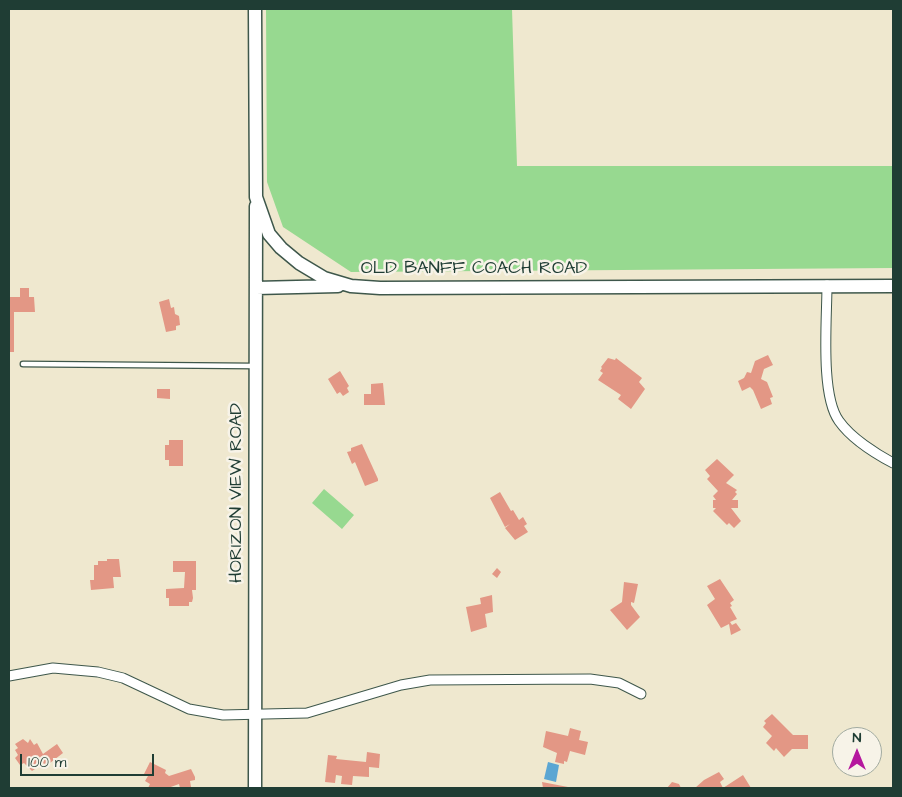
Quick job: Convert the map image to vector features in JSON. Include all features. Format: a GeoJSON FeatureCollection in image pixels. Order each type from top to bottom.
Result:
{"type":"FeatureCollection","features":[{"type":"Feature","properties":{"kind":"main road","name":"OLD BANFF COACH ROAD"},"geometry":{"type":"LineString","coordinates":[[255,9],[256,197],[269,234],[281,248],[299,263],[324,278],[351,286],[438,288],[893,286]]}},
{"type":"Feature","properties":{"kind":"main road","name":"HORIZON VIEW ROAD"},"geometry":{"type":"LineString","coordinates":[[255,788],[254,366],[256,197]]}},
{"type":"Feature","properties":{"kind":"main road"},"geometry":{"type":"LineString","coordinates":[[256,288],[351,286]]}},
{"type":"Feature","properties":{"kind":"street"},"geometry":{"type":"LineString","coordinates":[[827,285],[828,390],[839,421],[872,452],[893,464]]}},
{"type":"Feature","properties":{"kind":"street"},"geometry":{"type":"LineString","coordinates":[[9,676],[53,668],[98,672],[123,678],[189,709],[223,715],[307,713],[401,685],[430,680],[590,679],[619,683],[641,694]]}},
{"type":"Feature","properties":{"kind":"lane"},"geometry":{"type":"LineString","coordinates":[[23,364],[254,366]]}},
{"type":"Feature","properties":{"kind":"green space"},"geometry":{"type":"Polygon","coordinates":[[[266,9],[512,9],[517,166],[893,166],[893,268],[351,272],[283,227],[267,182],[266,9]]]}},
{"type":"Feature","properties":{"kind":"green space"},"geometry":{"type":"Polygon","coordinates":[[[324,489],[354,515],[342,529],[312,503],[324,489]]]}},
{"type":"Feature","properties":{"kind":"water"},"geometry":{"type":"Polygon","coordinates":[[[548,762],[559,765],[556,782],[544,779],[548,762]]]}},
{"type":"Feature","properties":{"kind":"building"},"geometry":{"type":"Polygon","coordinates":[[[20,288],[29,288],[29,297],[34,297],[35,312],[14,312],[14,352],[9,352],[9,297],[20,297],[20,288]]]}},
{"type":"Feature","properties":{"kind":"building"},"geometry":{"type":"Polygon","coordinates":[[[169,299],[171,308],[174,307],[175,314],[179,316],[180,325],[176,326],[176,330],[166,332],[159,302],[169,299]]]}},
{"type":"Feature","properties":{"kind":"building"},"geometry":{"type":"Polygon","coordinates":[[[768,355],[773,365],[764,369],[761,379],[767,382],[773,397],[770,398],[772,404],[761,409],[753,390],[750,387],[742,391],[738,381],[744,378],[747,372],[751,373],[755,361],[768,355]]]}},
{"type":"Feature","properties":{"kind":"building"},"geometry":{"type":"Polygon","coordinates":[[[608,358],[615,360],[616,358],[642,378],[639,382],[645,389],[631,409],[618,399],[621,395],[598,380],[603,373],[600,371],[601,367],[608,358]]]}},
{"type":"Feature","properties":{"kind":"building"},"geometry":{"type":"Polygon","coordinates":[[[340,371],[349,386],[347,388],[349,392],[343,396],[340,392],[337,394],[328,379],[340,371]]]}},
{"type":"Feature","properties":{"kind":"building"},"geometry":{"type":"Polygon","coordinates":[[[383,383],[385,405],[364,405],[364,394],[371,394],[371,384],[383,383]]]}},
{"type":"Feature","properties":{"kind":"building"},"geometry":{"type":"Polygon","coordinates":[[[157,389],[170,389],[170,399],[157,398],[157,389]]]}},
{"type":"Feature","properties":{"kind":"building"},"geometry":{"type":"Polygon","coordinates":[[[169,440],[183,440],[183,466],[169,466],[169,460],[165,460],[165,445],[169,445],[169,440]]]}},
{"type":"Feature","properties":{"kind":"building"},"geometry":{"type":"Polygon","coordinates":[[[362,444],[378,479],[378,481],[365,486],[355,462],[352,464],[347,452],[351,451],[351,448],[362,444]]]}},
{"type":"Feature","properties":{"kind":"building"},"geometry":{"type":"Polygon","coordinates":[[[717,459],[734,475],[726,483],[737,490],[735,492],[737,494],[732,500],[738,500],[738,508],[731,508],[741,521],[734,528],[729,523],[727,525],[713,511],[716,508],[713,508],[713,500],[716,500],[713,496],[718,491],[707,479],[710,476],[705,470],[717,459]]]}},
{"type":"Feature","properties":{"kind":"building"},"geometry":{"type":"Polygon","coordinates":[[[500,492],[511,511],[513,510],[519,520],[523,517],[527,524],[524,526],[528,532],[515,540],[505,528],[510,524],[505,527],[490,498],[500,492]]]}},
{"type":"Feature","properties":{"kind":"building"},"geometry":{"type":"Polygon","coordinates":[[[107,559],[119,559],[121,577],[113,577],[114,588],[91,590],[90,580],[94,580],[94,565],[98,565],[98,561],[107,561],[107,559]]]}},
{"type":"Feature","properties":{"kind":"building"},"geometry":{"type":"Polygon","coordinates":[[[173,561],[196,561],[196,590],[192,590],[193,598],[192,602],[189,602],[189,606],[169,606],[169,598],[166,598],[166,589],[184,588],[185,572],[173,572],[173,561]]]}},
{"type":"Feature","properties":{"kind":"building"},"geometry":{"type":"Polygon","coordinates":[[[497,568],[501,572],[497,578],[492,574],[497,568]]]}},
{"type":"Feature","properties":{"kind":"building"},"geometry":{"type":"Polygon","coordinates":[[[720,579],[734,600],[730,603],[732,606],[730,607],[737,619],[730,622],[732,625],[736,623],[741,630],[731,635],[729,624],[721,628],[707,605],[715,599],[707,586],[720,579]]]}},
{"type":"Feature","properties":{"kind":"building"},"geometry":{"type":"Polygon","coordinates":[[[624,582],[638,584],[634,603],[631,602],[631,605],[640,617],[627,630],[610,610],[622,602],[624,582]]]}},
{"type":"Feature","properties":{"kind":"building"},"geometry":{"type":"Polygon","coordinates":[[[492,595],[493,612],[485,614],[487,627],[471,632],[466,607],[481,604],[480,598],[492,595]]]}},
{"type":"Feature","properties":{"kind":"building"},"geometry":{"type":"Polygon","coordinates":[[[772,714],[793,735],[808,735],[808,749],[792,749],[784,757],[776,748],[774,751],[766,743],[772,736],[763,727],[766,723],[764,721],[772,714]]]}},
{"type":"Feature","properties":{"kind":"building"},"geometry":{"type":"Polygon","coordinates":[[[570,728],[581,731],[579,740],[588,742],[585,755],[570,751],[567,762],[564,761],[564,764],[555,762],[557,753],[543,747],[546,731],[568,736],[570,728]]]}},
{"type":"Feature","properties":{"kind":"building"},"geometry":{"type":"Polygon","coordinates":[[[23,739],[28,743],[30,739],[34,745],[37,743],[43,754],[57,744],[63,753],[46,766],[44,763],[32,771],[24,763],[20,765],[15,758],[18,755],[15,750],[18,748],[15,744],[23,739]]]}},
{"type":"Feature","properties":{"kind":"building"},"geometry":{"type":"Polygon","coordinates":[[[367,752],[380,754],[379,768],[369,767],[369,777],[353,776],[352,785],[341,784],[342,776],[336,775],[335,783],[325,782],[328,755],[337,756],[336,759],[366,762],[367,752]]]}},
{"type":"Feature","properties":{"kind":"building"},"geometry":{"type":"Polygon","coordinates":[[[150,762],[166,770],[165,773],[169,776],[191,769],[195,780],[190,781],[191,787],[180,788],[179,784],[168,788],[148,788],[150,784],[145,781],[148,776],[144,774],[150,762]]]}},
{"type":"Feature","properties":{"kind":"building"},"geometry":{"type":"Polygon","coordinates":[[[719,772],[724,779],[720,782],[723,788],[695,788],[704,780],[719,772]]]}},
{"type":"Feature","properties":{"kind":"building"},"geometry":{"type":"Polygon","coordinates":[[[743,775],[751,788],[723,788],[743,775]]]}},
{"type":"Feature","properties":{"kind":"building"},"geometry":{"type":"Polygon","coordinates":[[[542,782],[568,787],[568,788],[543,788],[542,782]]]}},
{"type":"Feature","properties":{"kind":"building"},"geometry":{"type":"Polygon","coordinates":[[[672,782],[679,784],[681,788],[667,788],[672,782]]]}}]}
